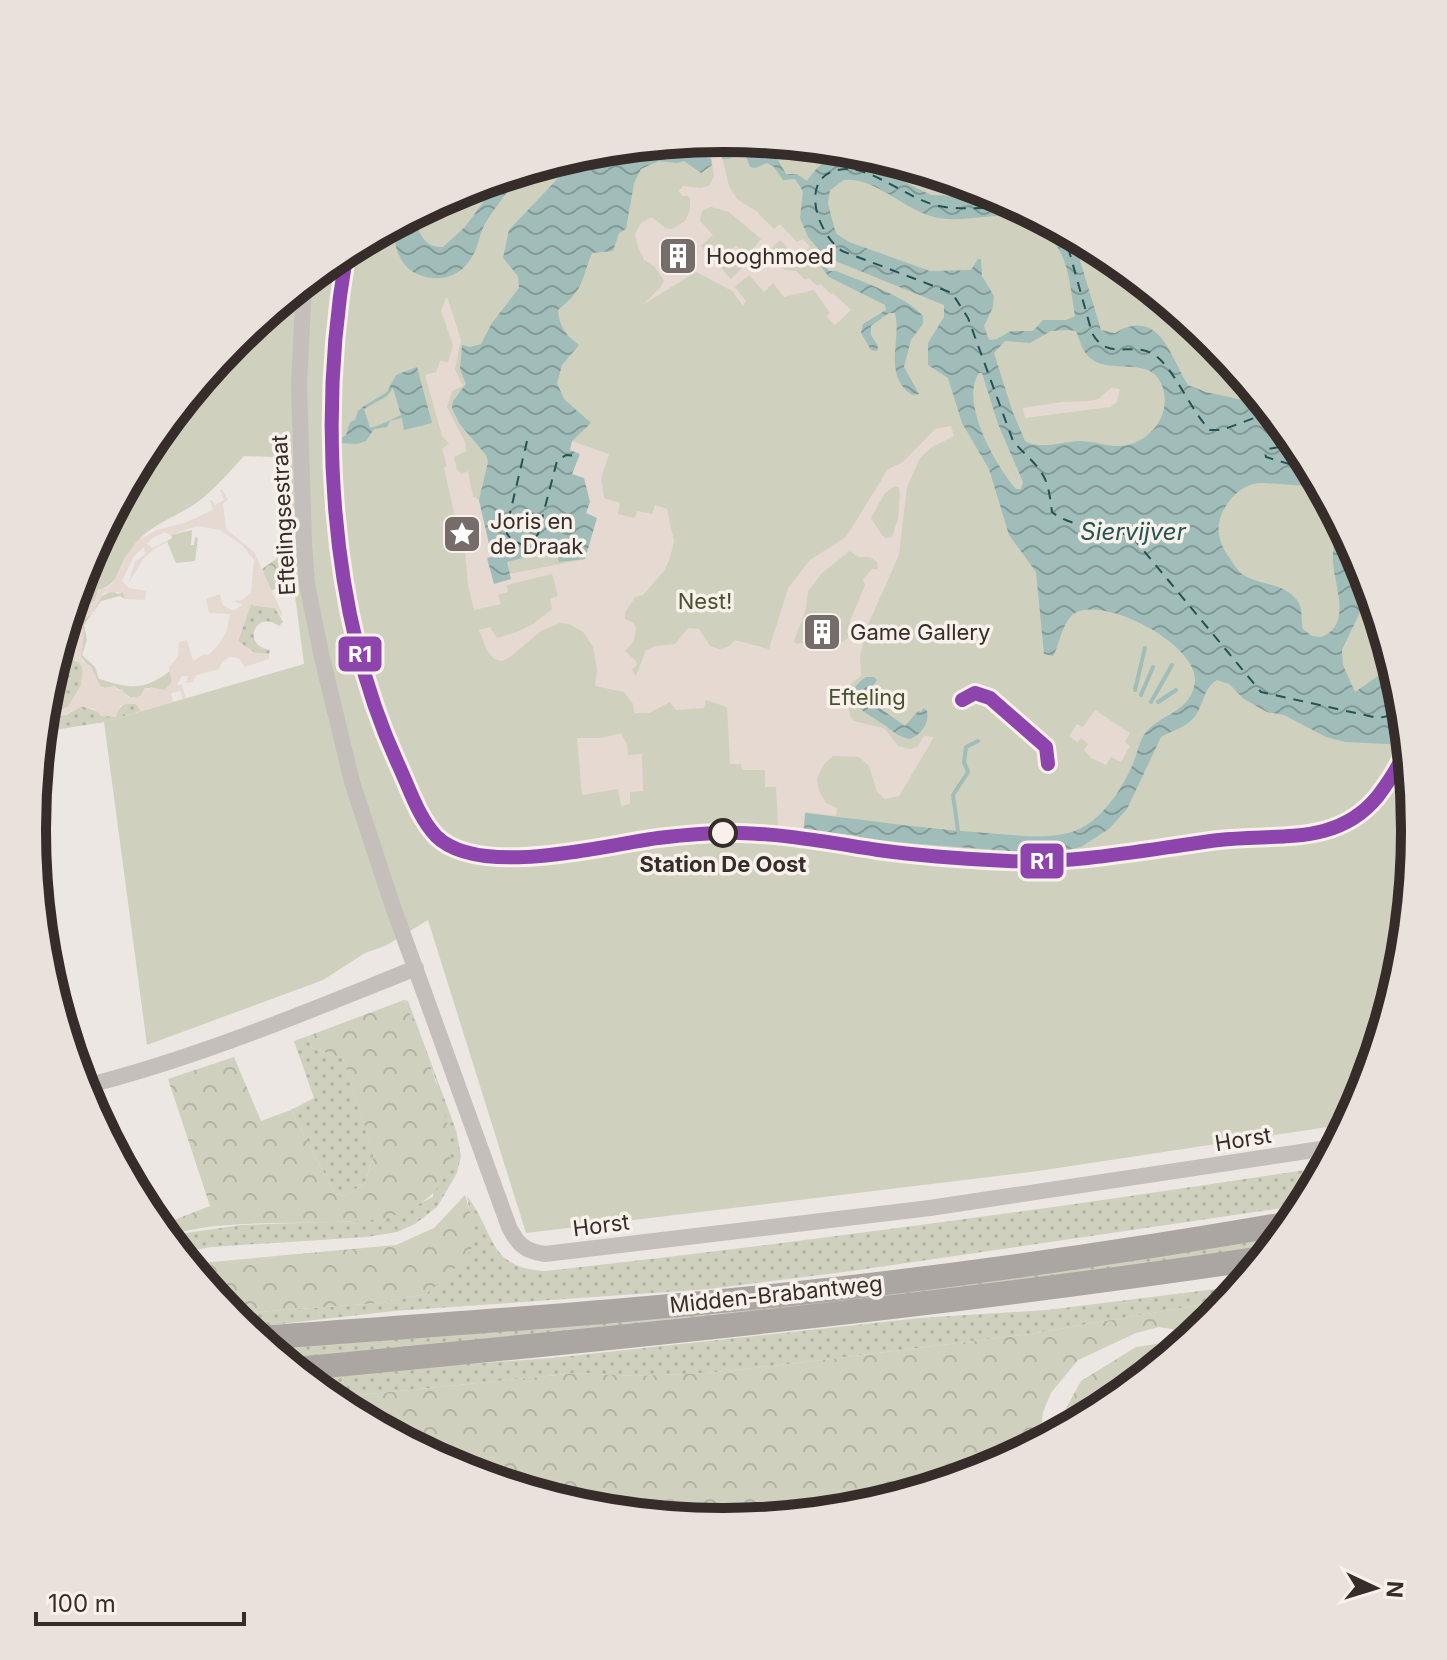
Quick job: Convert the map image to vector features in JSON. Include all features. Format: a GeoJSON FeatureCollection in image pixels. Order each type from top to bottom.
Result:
{"type":"FeatureCollection","features":[{"type":"Feature","properties":{"kind":"highway","name":"Midden-Brabantweg"},"geometry":{"type":"LineString","coordinates":[[275,1337],[622,1310],[860,1286],[1152,1247],[1272,1226]]}},
{"type":"Feature","properties":{"kind":"highway","name":"Midden-Brabantweg"},"geometry":{"type":"LineString","coordinates":[[312,1367],[634,1336],[1246,1260]]}},
{"type":"Feature","properties":{"kind":"highway"},"geometry":{"type":"LineString","coordinates":[[1198,1268],[1237,1272]]}},
{"type":"Feature","properties":{"kind":"street","name":"Eftelingsestraat"},"geometry":{"type":"LineString","coordinates":[[303,299],[299,385],[307,584],[352,782],[416,968]]}},
{"type":"Feature","properties":{"kind":"street"},"geometry":{"type":"LineString","coordinates":[[96,1084],[147,1071],[227,1044],[416,968]]}},
{"type":"Feature","properties":{"kind":"street","name":"Horst"},"geometry":{"type":"LineString","coordinates":[[416,968],[509,1227],[518,1243],[529,1251],[545,1254],[930,1208],[1321,1149]]}},
{"type":"Feature","properties":{"kind":"green space","name":"Efteling"},"geometry":{"type":"Polygon","coordinates":[[[724,152],[812,158],[941,188],[1023,222],[1062,243],[1136,293],[1170,321],[1203,351],[1261,418],[1287,454],[1331,530],[1365,612],[1378,655],[1388,698],[1400,786],[1400,874],[1395,918],[1388,962],[1365,1048],[1333,1126],[1038,1171],[526,1233],[428,920],[385,946],[365,953],[323,980],[147,1045],[104,722],[304,664],[289,550],[287,474],[276,457],[244,456],[199,501],[142,536],[112,583],[98,590],[95,600],[84,611],[116,530],[137,491],[160,454],[214,383],[244,351],[311,293],[385,243],[424,222],[506,188],[548,176],[635,158],[679,154],[724,152]]]}},
{"type":"Feature","properties":{"kind":"green space"},"geometry":{"type":"Polygon","coordinates":[[[192,530],[191,545],[194,545],[195,537],[198,538],[195,561],[176,563],[167,541],[172,538],[171,535],[192,530]]]}},
{"type":"Feature","properties":{"kind":"green space"},"geometry":{"type":"Polygon","coordinates":[[[289,550],[293,579],[271,591],[262,569],[289,550]]]}},
{"type":"Feature","properties":{"kind":"green space"},"geometry":{"type":"Polygon","coordinates":[[[112,591],[118,594],[123,592],[125,599],[120,596],[101,601],[92,613],[100,597],[112,591]]]}},
{"type":"Feature","properties":{"kind":"green space"},"geometry":{"type":"Polygon","coordinates":[[[250,605],[275,608],[283,622],[279,626],[263,622],[255,630],[256,642],[270,650],[269,654],[255,653],[238,641],[250,605]]]}},
{"type":"Feature","properties":{"kind":"green space"},"geometry":{"type":"Polygon","coordinates":[[[92,614],[84,625],[87,640],[82,655],[95,667],[99,679],[136,686],[170,671],[172,682],[165,690],[145,688],[141,696],[131,698],[114,686],[100,686],[81,657],[82,620],[92,614]]]}},
{"type":"Feature","properties":{"kind":"green space"},"geometry":{"type":"Polygon","coordinates":[[[68,660],[81,663],[82,681],[75,699],[57,711],[59,698],[68,660]]]}},
{"type":"Feature","properties":{"kind":"green space"},"geometry":{"type":"Polygon","coordinates":[[[125,703],[136,704],[141,711],[104,722],[54,730],[56,715],[66,715],[82,706],[99,712],[117,711],[125,703]]]}},
{"type":"Feature","properties":{"kind":"green space"},"geometry":{"type":"Polygon","coordinates":[[[404,1000],[408,1001],[456,1130],[461,1156],[457,1173],[437,1207],[415,1224],[397,1232],[367,1237],[193,1251],[180,1234],[241,1225],[359,1221],[393,1216],[433,1197],[437,1083],[404,1000]]]}},
{"type":"Feature","properties":{"kind":"green space"},"geometry":{"type":"Polygon","coordinates":[[[404,1000],[425,1051],[447,1121],[451,1153],[449,1166],[438,1188],[409,1210],[380,1219],[226,1225],[179,1233],[171,1221],[210,1206],[168,1079],[234,1057],[261,1121],[291,1110],[335,1194],[345,1196],[365,1183],[374,1155],[343,1058],[312,1048],[308,1036],[404,1000]]]}},
{"type":"Feature","properties":{"kind":"green space"},"geometry":{"type":"Polygon","coordinates":[[[308,1036],[312,1048],[343,1058],[374,1154],[365,1183],[345,1196],[335,1194],[291,1110],[314,1098],[294,1041],[308,1036]]]}},
{"type":"Feature","properties":{"kind":"green space"},"geometry":{"type":"Polygon","coordinates":[[[1310,1169],[1286,1208],[852,1271],[709,1289],[394,1311],[263,1326],[248,1313],[379,1303],[426,1294],[470,1214],[467,1196],[503,1256],[527,1268],[546,1271],[1130,1196],[1310,1169]]]}},
{"type":"Feature","properties":{"kind":"green space"},"geometry":{"type":"Polygon","coordinates":[[[465,1195],[477,1237],[470,1251],[450,1274],[426,1294],[379,1303],[248,1313],[203,1263],[396,1245],[434,1228],[465,1195]]]}},
{"type":"Feature","properties":{"kind":"green space"},"geometry":{"type":"Polygon","coordinates":[[[1264,1238],[1254,1251],[955,1291],[303,1360],[282,1343],[1264,1238]]]}},
{"type":"Feature","properties":{"kind":"green space"},"geometry":{"type":"Polygon","coordinates":[[[1223,1288],[1208,1303],[1030,1334],[707,1373],[635,1376],[577,1373],[352,1396],[322,1375],[552,1358],[920,1318],[1047,1310],[1223,1288]]]}},
{"type":"Feature","properties":{"kind":"green space"},"geometry":{"type":"Polygon","coordinates":[[[1208,1303],[1180,1330],[1159,1327],[1136,1333],[1078,1360],[1051,1393],[1043,1412],[1041,1428],[1023,1438],[941,1472],[812,1502],[724,1508],[635,1502],[591,1494],[506,1472],[464,1456],[424,1438],[352,1396],[577,1373],[635,1376],[707,1373],[1030,1334],[1208,1303]]]}},
{"type":"Feature","properties":{"kind":"green space"},"geometry":{"type":"Polygon","coordinates":[[[1166,1343],[1100,1393],[1061,1418],[1081,1381],[1136,1347],[1166,1343]]]}},
{"type":"Feature","properties":{"kind":"shaded area"},"geometry":{"type":"Polygon","coordinates":[[[721,152],[729,186],[737,199],[756,211],[774,229],[780,224],[797,242],[803,239],[810,247],[798,259],[780,240],[759,260],[766,268],[775,261],[785,270],[796,271],[805,280],[809,278],[817,286],[820,284],[833,293],[851,310],[835,325],[826,316],[830,313],[814,290],[784,297],[773,283],[764,292],[749,275],[735,287],[746,301],[743,306],[732,291],[696,272],[644,304],[664,281],[655,267],[644,260],[637,244],[635,234],[641,223],[652,217],[665,228],[672,229],[685,221],[690,210],[690,198],[682,196],[679,191],[683,186],[701,188],[710,185],[714,176],[710,153],[721,152]],[[711,207],[702,211],[700,221],[713,235],[701,246],[731,279],[743,267],[729,252],[736,245],[747,256],[761,239],[729,212],[711,207]]]}},
{"type":"Feature","properties":{"kind":"shaded area"},"geometry":{"type":"Polygon","coordinates":[[[447,296],[461,340],[455,369],[463,386],[452,391],[447,407],[465,442],[466,451],[454,457],[457,470],[462,474],[468,471],[473,496],[479,500],[492,557],[488,558],[510,580],[509,574],[585,559],[585,513],[572,474],[579,454],[569,450],[572,441],[609,454],[601,478],[604,498],[620,503],[618,514],[635,518],[637,511],[652,514],[655,505],[667,509],[674,541],[670,558],[664,571],[643,595],[635,597],[625,613],[625,619],[634,623],[636,628],[634,641],[625,651],[636,661],[637,665],[632,670],[636,676],[646,650],[675,644],[688,628],[699,629],[710,646],[719,649],[728,647],[735,640],[769,649],[788,588],[810,560],[846,537],[888,469],[903,462],[935,429],[951,426],[954,436],[932,447],[920,458],[907,487],[899,555],[867,627],[860,656],[861,676],[846,688],[850,716],[854,721],[884,728],[898,746],[911,749],[917,747],[924,736],[934,737],[899,796],[885,799],[877,792],[869,766],[859,757],[833,756],[824,764],[817,778],[819,791],[826,803],[837,808],[836,816],[806,812],[803,829],[781,827],[778,825],[776,787],[765,787],[765,770],[742,770],[741,764],[730,764],[727,707],[706,700],[704,708],[676,710],[670,702],[649,713],[634,713],[633,704],[624,692],[595,686],[597,670],[593,647],[583,632],[569,624],[560,623],[541,631],[510,657],[502,661],[494,659],[487,651],[479,630],[490,627],[497,638],[517,632],[552,609],[550,599],[558,596],[552,574],[507,585],[508,592],[498,595],[501,604],[474,610],[465,551],[472,548],[464,515],[455,517],[442,449],[449,444],[442,436],[425,375],[436,372],[440,361],[448,362],[453,345],[441,311],[447,296]],[[895,486],[885,493],[871,518],[886,538],[892,537],[898,519],[900,493],[895,486]],[[850,551],[822,573],[808,591],[806,609],[794,641],[796,644],[826,651],[849,638],[850,621],[865,585],[863,579],[872,569],[878,569],[877,562],[870,557],[858,557],[850,551]]]}},
{"type":"Feature","properties":{"kind":"shaded area"},"geometry":{"type":"Polygon","coordinates":[[[1111,388],[1120,389],[1117,402],[1110,407],[1025,418],[1023,408],[1098,399],[1111,388]]]}},
{"type":"Feature","properties":{"kind":"shaded area"},"geometry":{"type":"Polygon","coordinates":[[[222,489],[228,500],[223,503],[226,529],[254,552],[282,613],[282,617],[275,608],[251,605],[238,641],[254,653],[269,654],[269,659],[245,667],[239,658],[230,657],[222,662],[219,669],[197,675],[192,682],[186,683],[188,676],[182,676],[177,685],[182,685],[186,699],[180,691],[171,693],[173,702],[141,711],[136,704],[120,706],[116,717],[101,716],[95,709],[82,706],[56,716],[57,712],[67,708],[81,685],[83,668],[77,660],[68,661],[70,651],[75,649],[74,639],[82,611],[95,600],[98,590],[113,583],[137,541],[157,530],[187,522],[213,510],[212,500],[215,505],[224,500],[222,489]],[[197,526],[171,535],[165,532],[151,539],[147,544],[152,548],[168,542],[143,559],[128,584],[135,562],[145,554],[144,547],[134,556],[122,581],[129,588],[146,591],[145,600],[125,599],[123,592],[104,593],[92,614],[82,620],[84,635],[81,657],[91,666],[100,686],[122,689],[131,698],[141,696],[145,687],[148,690],[151,687],[165,690],[172,682],[169,668],[178,656],[179,642],[187,640],[193,661],[204,654],[208,655],[227,630],[230,614],[209,613],[206,599],[220,594],[222,604],[235,610],[242,605],[234,601],[242,600],[251,593],[254,560],[242,545],[220,530],[197,526]]]}},
{"type":"Feature","properties":{"kind":"shaded area"},"geometry":{"type":"Polygon","coordinates":[[[1095,710],[1130,733],[1125,742],[1130,746],[1121,762],[1111,757],[1106,765],[1091,758],[1084,750],[1088,744],[1081,738],[1077,742],[1069,736],[1077,724],[1083,727],[1095,710]]]}},
{"type":"Feature","properties":{"kind":"shaded area"},"geometry":{"type":"Polygon","coordinates":[[[621,733],[628,755],[642,754],[643,791],[630,792],[630,804],[621,806],[618,789],[582,795],[577,738],[601,738],[621,733]]]}},
{"type":"Feature","properties":{"kind":"water","name":"Siervijver"},"geometry":{"type":"Polygon","coordinates":[[[720,152],[749,153],[753,158],[769,156],[778,160],[786,174],[797,174],[807,181],[827,161],[856,166],[887,173],[931,195],[963,196],[1014,218],[934,217],[878,188],[855,180],[844,180],[830,190],[828,203],[834,227],[837,234],[849,242],[930,271],[971,270],[981,259],[982,276],[994,296],[993,307],[984,326],[989,340],[1011,331],[1033,331],[1043,320],[1066,320],[1075,316],[1065,264],[1047,235],[1078,253],[1101,330],[1115,333],[1143,326],[1153,330],[1168,349],[1188,385],[1248,401],[1287,454],[1307,487],[1262,483],[1244,488],[1230,500],[1221,515],[1219,537],[1242,574],[1291,594],[1300,607],[1303,629],[1312,636],[1321,637],[1337,624],[1339,614],[1333,556],[1335,540],[1365,613],[1361,610],[1342,650],[1343,665],[1355,692],[1378,676],[1380,663],[1395,744],[1345,742],[1326,737],[1284,715],[1267,712],[1244,699],[1229,684],[1217,680],[1204,696],[1193,719],[1161,737],[1127,809],[1110,828],[1081,847],[1051,854],[1034,853],[858,839],[858,836],[804,830],[805,813],[1019,836],[1051,836],[1072,832],[1092,821],[1108,805],[1127,776],[1146,732],[1182,706],[1193,691],[1195,681],[1192,667],[1167,639],[1148,627],[1107,611],[1075,613],[1064,627],[1053,656],[1044,654],[1036,572],[1009,535],[989,469],[962,423],[948,378],[928,365],[928,343],[944,317],[944,305],[823,256],[829,271],[883,290],[906,302],[923,316],[923,324],[911,340],[904,367],[919,394],[912,395],[903,387],[895,367],[895,313],[889,313],[871,326],[871,335],[878,346],[877,351],[871,350],[861,333],[863,324],[886,310],[885,305],[829,277],[822,268],[820,251],[808,237],[800,218],[803,191],[795,179],[783,180],[767,163],[750,167],[745,154],[722,159],[720,152]],[[1051,331],[1030,343],[1005,341],[994,353],[1025,441],[1037,445],[1079,441],[1122,446],[1143,439],[1158,424],[1162,415],[1165,405],[1161,383],[1148,370],[1098,363],[1085,352],[1076,331],[1051,331]],[[979,373],[974,385],[974,400],[982,433],[1008,479],[1016,489],[1021,489],[1023,482],[998,424],[982,373],[979,373]]]}},
{"type":"Feature","properties":{"kind":"water"},"geometry":{"type":"Polygon","coordinates":[[[698,153],[711,159],[712,165],[701,173],[684,161],[659,161],[641,169],[634,183],[626,229],[619,233],[613,251],[592,253],[577,290],[558,310],[564,330],[579,345],[562,365],[557,383],[564,399],[591,423],[572,441],[570,450],[580,454],[572,474],[584,478],[590,502],[586,513],[597,518],[585,559],[559,562],[555,549],[507,562],[511,579],[494,584],[487,558],[492,557],[479,500],[488,462],[486,455],[459,423],[452,408],[453,401],[466,384],[460,369],[462,345],[470,347],[481,344],[492,323],[519,288],[518,276],[503,258],[509,230],[564,172],[635,158],[679,154],[698,153]]]}},
{"type":"Feature","properties":{"kind":"water"},"geometry":{"type":"Polygon","coordinates":[[[511,186],[486,222],[467,264],[455,274],[440,278],[425,277],[401,260],[395,238],[417,226],[426,242],[436,247],[443,247],[465,227],[489,195],[511,186]]]}},
{"type":"Feature","properties":{"kind":"water"},"geometry":{"type":"Polygon","coordinates":[[[417,367],[432,423],[404,430],[402,418],[390,421],[387,427],[374,429],[366,441],[341,443],[340,439],[346,435],[358,411],[387,392],[396,375],[417,367]],[[393,388],[387,396],[364,409],[370,428],[401,415],[393,388]]]}},
{"type":"Feature","properties":{"kind":"water"},"geometry":{"type":"Polygon","coordinates":[[[866,677],[877,680],[866,695],[867,699],[905,726],[923,708],[928,715],[924,728],[910,739],[899,735],[856,705],[853,692],[866,677]]]}},
{"type":"Feature","properties":{"kind":"waterway"},"geometry":{"type":"LineString","coordinates":[[1135,690],[1145,648]]}},
{"type":"Feature","properties":{"kind":"waterway"},"geometry":{"type":"LineString","coordinates":[[1151,702],[1172,665]]}},
{"type":"Feature","properties":{"kind":"waterway"},"geometry":{"type":"LineString","coordinates":[[1141,695],[1153,667]]}},
{"type":"Feature","properties":{"kind":"waterway"},"geometry":{"type":"LineString","coordinates":[[1158,702],[1176,690]]}},
{"type":"Feature","properties":{"kind":"waterway"},"geometry":{"type":"LineString","coordinates":[[958,831],[953,795],[968,772],[964,762],[966,747],[978,741]]}},
{"type":"Feature","properties":{"kind":"ferry route"},"geometry":{"type":"LineString","coordinates":[[994,209],[928,203],[881,179],[848,169],[832,172],[821,179],[815,203],[824,230],[842,251],[952,293],[968,318],[1013,441],[1046,481],[1052,512],[1071,522],[1114,531],[1134,539],[1261,692],[1378,718],[1391,716]]}},
{"type":"Feature","properties":{"kind":"ferry route"},"geometry":{"type":"LineString","coordinates":[[1068,247],[1092,333],[1098,342],[1112,349],[1136,349],[1153,354],[1168,368],[1210,430],[1222,430],[1259,416]]}},
{"type":"Feature","properties":{"kind":"ferry route"},"geometry":{"type":"LineString","coordinates":[[527,441],[507,526],[507,534],[519,543],[527,544],[538,534],[557,461],[566,455],[579,456]]}},
{"type":"Feature","properties":{"kind":"ferry route"},"geometry":{"type":"LineString","coordinates":[[1282,447],[1268,449],[1266,457],[1294,466]]}},
{"type":"Feature","properties":{"kind":"transit line","name":"R1"},"geometry":{"type":"LineString","coordinates":[[344,269],[333,379],[332,445],[335,512],[343,578],[356,643],[398,764],[430,828],[436,836],[456,849],[481,855],[543,856],[658,838],[730,833],[792,837],[959,858],[1008,861],[1088,858],[1219,840],[1325,830],[1362,812],[1378,796],[1398,766]]}},
{"type":"Feature","properties":{"kind":"transit line","name":"R1"},"geometry":{"type":"LineString","coordinates":[[962,700],[975,693],[990,698],[1046,747],[1048,764]]}},
{"type":"Feature","properties":{"kind":"place","name":"Hooghmoed"},"geometry":{"type":"Point","coordinates":[678,256]}},
{"type":"Feature","properties":{"kind":"place","name":"Joris en de Draak"},"geometry":{"type":"Point","coordinates":[462,534]}},
{"type":"Feature","properties":{"kind":"place","name":"Game Gallery"},"geometry":{"type":"Point","coordinates":[822,632]}},
{"type":"Feature","properties":{"kind":"place","name":"Station De Oost"},"geometry":{"type":"Point","coordinates":[723,833]}},
{"type":"Feature","properties":{"kind":"park label","name":"Nest!"},"geometry":{"type":"Point","coordinates":[705,601]}}]}
